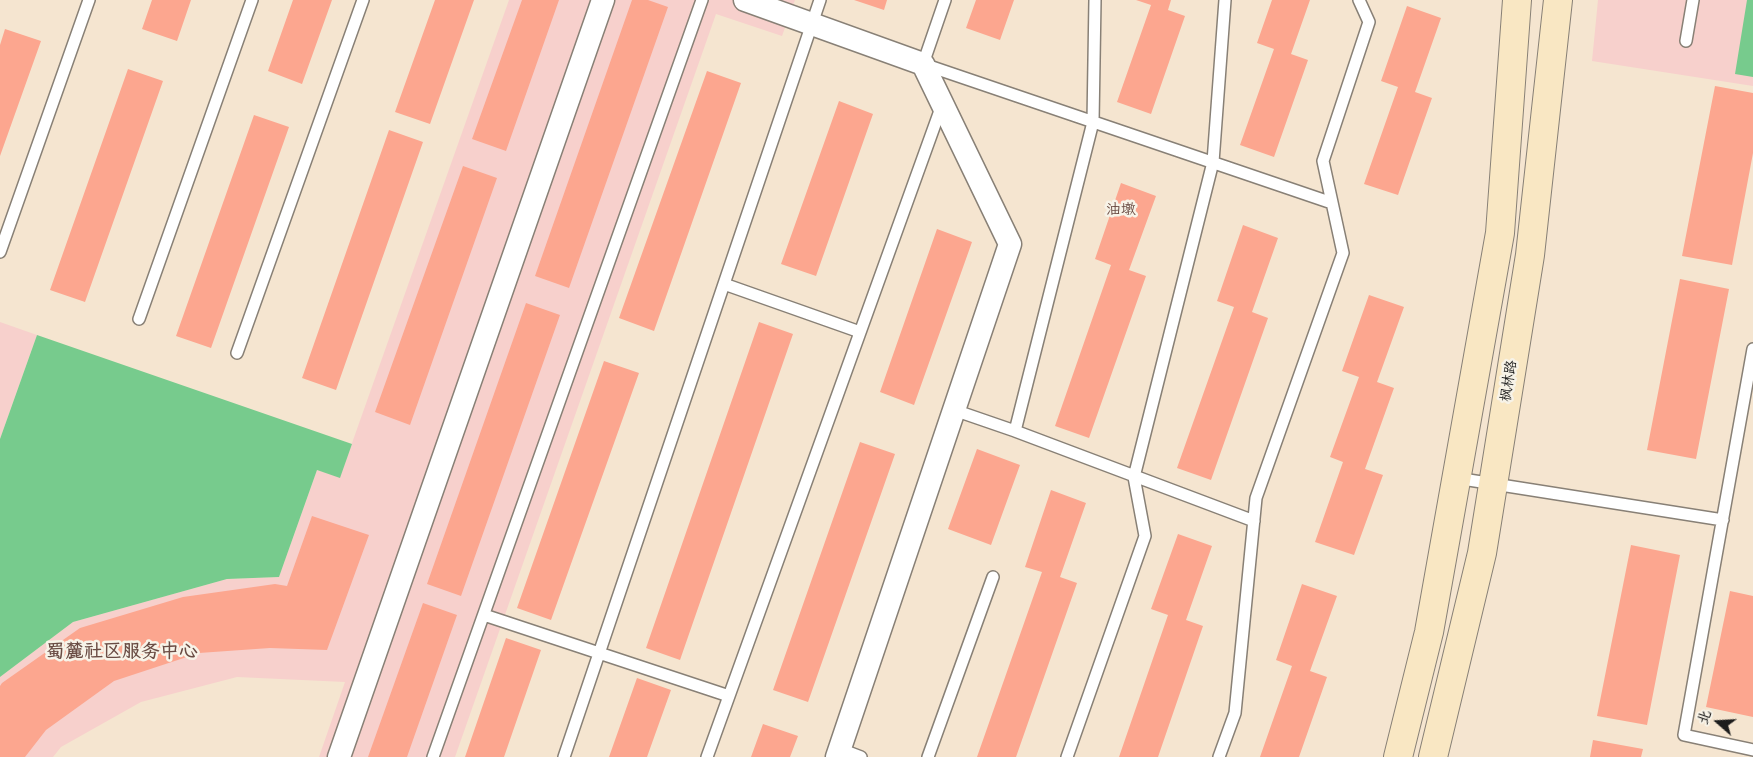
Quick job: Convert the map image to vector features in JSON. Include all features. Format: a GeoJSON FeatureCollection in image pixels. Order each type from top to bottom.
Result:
{"type":"FeatureCollection","features":[{"type":"Feature","properties":{"kind":"main road"},"geometry":{"type":"LineString","coordinates":[[1398,757],[1429,632],[1500,233],[1517,0]]}},
{"type":"Feature","properties":{"kind":"main road","name":"枫林路"},"geometry":{"type":"LineString","coordinates":[[1433,757],[1482,552],[1530,255],[1558,0]]}},
{"type":"Feature","properties":{"kind":"street"},"geometry":{"type":"LineString","coordinates":[[339,757],[603,0]]}},
{"type":"Feature","properties":{"kind":"street"},"geometry":{"type":"LineString","coordinates":[[745,0],[923,64],[1010,244],[838,753]]}},
{"type":"Feature","properties":{"kind":"lane"},"geometry":{"type":"LineString","coordinates":[[0,252],[89,0]]}},
{"type":"Feature","properties":{"kind":"lane"},"geometry":{"type":"LineString","coordinates":[[138,319],[252,0]]}},
{"type":"Feature","properties":{"kind":"lane"},"geometry":{"type":"LineString","coordinates":[[237,354],[363,0]]}},
{"type":"Feature","properties":{"kind":"lane"},"geometry":{"type":"LineString","coordinates":[[433,757],[702,0]]}},
{"type":"Feature","properties":{"kind":"lane"},"geometry":{"type":"LineString","coordinates":[[564,757],[820,0]]}},
{"type":"Feature","properties":{"kind":"lane"},"geometry":{"type":"LineString","coordinates":[[945,0],[923,64],[1332,203]]}},
{"type":"Feature","properties":{"kind":"lane"},"geometry":{"type":"LineString","coordinates":[[1015,431],[1093,122],[1095,0]]}},
{"type":"Feature","properties":{"kind":"lane"},"geometry":{"type":"LineString","coordinates":[[1067,757],[1145,536],[1134,477],[1213,162],[1225,0]]}},
{"type":"Feature","properties":{"kind":"lane"},"geometry":{"type":"LineString","coordinates":[[1219,757],[1235,713],[1256,498],[1343,254],[1323,161],[1369,22],[1359,0]]}},
{"type":"Feature","properties":{"kind":"lane"},"geometry":{"type":"LineString","coordinates":[[1686,41],[1692,0]]}},
{"type":"Feature","properties":{"kind":"lane"},"geometry":{"type":"LineString","coordinates":[[707,757],[942,104]]}},
{"type":"Feature","properties":{"kind":"lane"},"geometry":{"type":"LineString","coordinates":[[724,284],[860,332]]}},
{"type":"Feature","properties":{"kind":"lane"},"geometry":{"type":"LineString","coordinates":[[1753,349],[1684,735],[1753,750]]}},
{"type":"Feature","properties":{"kind":"lane"},"geometry":{"type":"LineString","coordinates":[[954,410],[1254,521]]}},
{"type":"Feature","properties":{"kind":"lane"},"geometry":{"type":"LineString","coordinates":[[1456,478],[1723,520]]}},
{"type":"Feature","properties":{"kind":"lane"},"geometry":{"type":"LineString","coordinates":[[928,757],[993,576]]}},
{"type":"Feature","properties":{"kind":"lane"},"geometry":{"type":"LineString","coordinates":[[484,615],[729,696]]}},
{"type":"Feature","properties":{"kind":"lane"},"geometry":{"type":"LineString","coordinates":[[838,753],[862,757]]}},
{"type":"Feature","properties":{"kind":"shaded area"},"geometry":{"type":"Polygon","coordinates":[[[509,0],[795,0],[782,36],[716,14],[455,757],[319,757],[345,682],[237,677],[141,702],[61,747],[53,757],[0,757],[0,677],[73,622],[227,579],[279,577],[317,470],[340,477],[509,0]]]}},
{"type":"Feature","properties":{"kind":"shaded area"},"geometry":{"type":"Polygon","coordinates":[[[1598,0],[1753,0],[1753,86],[1592,61],[1598,0]]]}},
{"type":"Feature","properties":{"kind":"shaded area"},"geometry":{"type":"Polygon","coordinates":[[[0,322],[37,335],[0,439],[0,322]]]}},
{"type":"Feature","properties":{"kind":"green space"},"geometry":{"type":"Polygon","coordinates":[[[1747,0],[1753,0],[1753,77],[1735,74],[1747,0]]]}},
{"type":"Feature","properties":{"kind":"green space"},"geometry":{"type":"Polygon","coordinates":[[[37,335],[352,444],[340,478],[317,470],[279,577],[227,579],[73,622],[0,677],[0,439],[37,335]]]}},
{"type":"Feature","properties":{"kind":"building"},"geometry":{"type":"Polygon","coordinates":[[[152,0],[191,0],[177,41],[142,29],[152,0]]]}},
{"type":"Feature","properties":{"kind":"building"},"geometry":{"type":"Polygon","coordinates":[[[293,0],[332,0],[302,84],[268,71],[293,0]]]}},
{"type":"Feature","properties":{"kind":"building"},"geometry":{"type":"Polygon","coordinates":[[[435,0],[474,0],[430,124],[395,112],[435,0]]]}},
{"type":"Feature","properties":{"kind":"building"},"geometry":{"type":"Polygon","coordinates":[[[522,0],[559,0],[506,151],[472,139],[522,0]]]}},
{"type":"Feature","properties":{"kind":"building"},"geometry":{"type":"Polygon","coordinates":[[[632,0],[648,0],[668,7],[569,288],[535,276],[632,0]]]}},
{"type":"Feature","properties":{"kind":"building"},"geometry":{"type":"Polygon","coordinates":[[[854,0],[887,0],[884,10],[854,0]]]}},
{"type":"Feature","properties":{"kind":"building"},"geometry":{"type":"Polygon","coordinates":[[[976,0],[1014,0],[1000,40],[966,28],[976,0]]]}},
{"type":"Feature","properties":{"kind":"building"},"geometry":{"type":"Polygon","coordinates":[[[1136,0],[1171,0],[1168,10],[1185,16],[1151,114],[1117,102],[1151,5],[1136,0]]]}},
{"type":"Feature","properties":{"kind":"building"},"geometry":{"type":"Polygon","coordinates":[[[1272,0],[1310,0],[1291,54],[1308,60],[1274,157],[1240,145],[1274,49],[1257,43],[1272,0]]]}},
{"type":"Feature","properties":{"kind":"building"},"geometry":{"type":"Polygon","coordinates":[[[1407,6],[1441,18],[1415,92],[1432,98],[1398,195],[1364,184],[1398,87],[1381,81],[1407,6]]]}},
{"type":"Feature","properties":{"kind":"building"},"geometry":{"type":"Polygon","coordinates":[[[5,29],[41,41],[0,156],[0,45],[5,29]]]}},
{"type":"Feature","properties":{"kind":"building"},"geometry":{"type":"Polygon","coordinates":[[[128,69],[163,81],[85,302],[50,290],[128,69]]]}},
{"type":"Feature","properties":{"kind":"building"},"geometry":{"type":"Polygon","coordinates":[[[707,71],[741,83],[654,331],[619,318],[707,71]]]}},
{"type":"Feature","properties":{"kind":"building"},"geometry":{"type":"Polygon","coordinates":[[[1715,86],[1753,93],[1753,153],[1732,265],[1682,256],[1715,86]]]}},
{"type":"Feature","properties":{"kind":"building"},"geometry":{"type":"Polygon","coordinates":[[[839,101],[873,114],[816,276],[781,264],[839,101]]]}},
{"type":"Feature","properties":{"kind":"building"},"geometry":{"type":"Polygon","coordinates":[[[254,115],[289,127],[211,348],[176,336],[254,115]]]}},
{"type":"Feature","properties":{"kind":"building"},"geometry":{"type":"Polygon","coordinates":[[[389,130],[423,142],[336,390],[302,378],[389,130]]]}},
{"type":"Feature","properties":{"kind":"building"},"geometry":{"type":"Polygon","coordinates":[[[463,166],[497,178],[410,425],[375,412],[463,166]]]}},
{"type":"Feature","properties":{"kind":"building"},"geometry":{"type":"Polygon","coordinates":[[[1121,183],[1156,196],[1129,270],[1146,276],[1089,438],[1055,426],[1111,265],[1095,259],[1121,183]]]}},
{"type":"Feature","properties":{"kind":"building"},"geometry":{"type":"Polygon","coordinates":[[[1243,225],[1278,238],[1252,312],[1268,318],[1211,480],[1177,468],[1234,307],[1217,301],[1243,225]]]}},
{"type":"Feature","properties":{"kind":"building"},"geometry":{"type":"Polygon","coordinates":[[[937,229],[972,242],[914,405],[880,392],[937,229]]]}},
{"type":"Feature","properties":{"kind":"building"},"geometry":{"type":"Polygon","coordinates":[[[1680,279],[1729,289],[1696,459],[1647,450],[1680,279]]]}},
{"type":"Feature","properties":{"kind":"building"},"geometry":{"type":"Polygon","coordinates":[[[1369,295],[1404,307],[1377,382],[1394,388],[1365,469],[1383,475],[1354,555],[1315,542],[1343,462],[1330,457],[1359,377],[1342,371],[1369,295]]]}},
{"type":"Feature","properties":{"kind":"building"},"geometry":{"type":"Polygon","coordinates":[[[526,303],[560,315],[461,596],[427,584],[526,303]]]}},
{"type":"Feature","properties":{"kind":"building"},"geometry":{"type":"Polygon","coordinates":[[[759,322],[793,334],[680,660],[646,648],[759,322]]]}},
{"type":"Feature","properties":{"kind":"building"},"geometry":{"type":"Polygon","coordinates":[[[604,361],[639,373],[551,620],[517,608],[604,361]]]}},
{"type":"Feature","properties":{"kind":"building"},"geometry":{"type":"Polygon","coordinates":[[[860,442],[895,454],[808,702],[773,690],[860,442]]]}},
{"type":"Feature","properties":{"kind":"building"},"geometry":{"type":"Polygon","coordinates":[[[977,449],[1020,465],[991,545],[948,529],[977,449]]]}},
{"type":"Feature","properties":{"kind":"building"},"geometry":{"type":"Polygon","coordinates":[[[1051,490],[1086,503],[1060,577],[1077,583],[1016,757],[977,757],[1042,572],[1025,567],[1051,490]]]}},
{"type":"Feature","properties":{"kind":"building"},"geometry":{"type":"Polygon","coordinates":[[[312,516],[369,535],[327,650],[270,648],[199,653],[114,681],[46,730],[25,757],[0,757],[0,686],[2,683],[80,628],[183,597],[275,584],[287,586],[312,516]]]}},
{"type":"Feature","properties":{"kind":"building"},"geometry":{"type":"Polygon","coordinates":[[[1178,534],[1212,546],[1186,620],[1203,626],[1158,757],[1119,757],[1168,615],[1151,609],[1178,534]]]}},
{"type":"Feature","properties":{"kind":"building"},"geometry":{"type":"Polygon","coordinates":[[[1631,545],[1680,555],[1647,725],[1597,716],[1631,545]]]}},
{"type":"Feature","properties":{"kind":"building"},"geometry":{"type":"Polygon","coordinates":[[[1302,584],[1337,596],[1310,671],[1327,677],[1299,757],[1260,757],[1292,666],[1276,660],[1302,584]]]}},
{"type":"Feature","properties":{"kind":"building"},"geometry":{"type":"Polygon","coordinates":[[[1730,591],[1753,596],[1753,717],[1706,707],[1730,591]]]}},
{"type":"Feature","properties":{"kind":"building"},"geometry":{"type":"Polygon","coordinates":[[[423,603],[457,615],[407,757],[368,757],[423,603]]]}},
{"type":"Feature","properties":{"kind":"building"},"geometry":{"type":"Polygon","coordinates":[[[506,638],[541,650],[504,757],[465,757],[506,638]]]}},
{"type":"Feature","properties":{"kind":"building"},"geometry":{"type":"Polygon","coordinates":[[[637,678],[671,690],[647,757],[609,757],[637,678]]]}},
{"type":"Feature","properties":{"kind":"building"},"geometry":{"type":"Polygon","coordinates":[[[763,724],[798,736],[790,757],[751,757],[763,724]]]}},
{"type":"Feature","properties":{"kind":"building"},"geometry":{"type":"Polygon","coordinates":[[[1593,740],[1643,749],[1641,757],[1590,757],[1593,740]]]}},
{"type":"Feature","properties":{"kind":"district","name":"油墩"},"geometry":{"type":"Point","coordinates":[1121,210]}},
{"type":"Feature","properties":{"kind":"district","name":"蜀麓社区服务中心"},"geometry":{"type":"Point","coordinates":[122,652]}}]}
